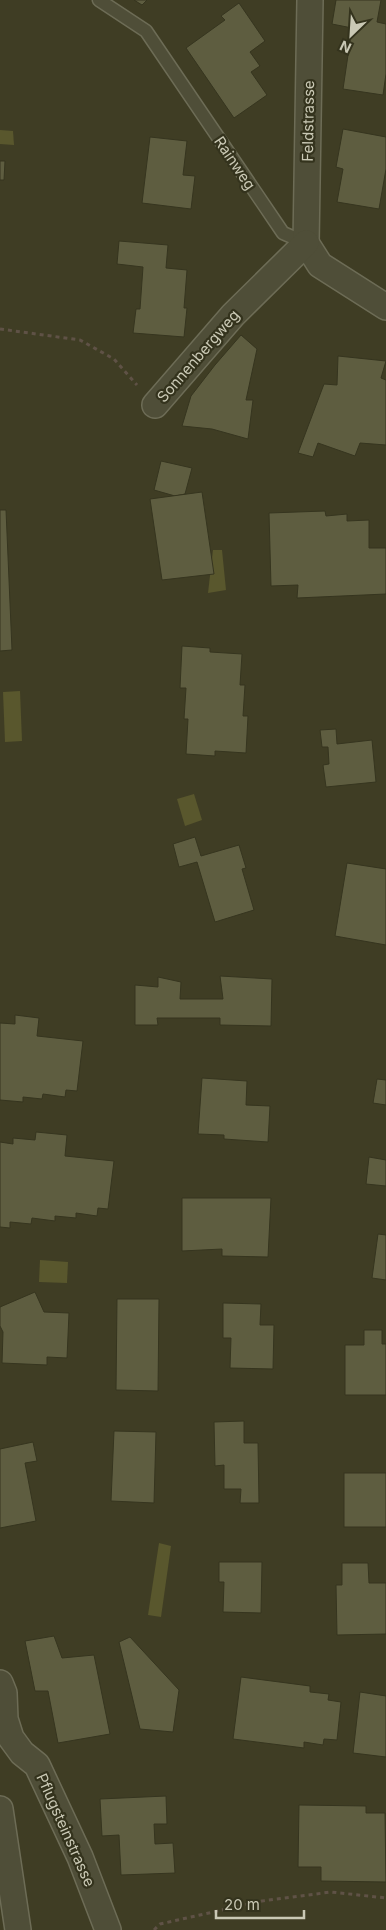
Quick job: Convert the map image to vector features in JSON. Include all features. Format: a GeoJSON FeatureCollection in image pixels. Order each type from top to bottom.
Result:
{"type":"FeatureCollection","features":[{"type":"Feature","properties":{"kind":"street","name":"Feldstrasse"},"geometry":{"type":"LineString","coordinates":[[306,242],[310,0]]}},
{"type":"Feature","properties":{"kind":"street"},"geometry":{"type":"LineString","coordinates":[[306,242],[320,265],[386,307]]}},
{"type":"Feature","properties":{"kind":"street","name":"Sonnenbergweg"},"geometry":{"type":"LineString","coordinates":[[155,405],[233,315],[306,242]]}},
{"type":"Feature","properties":{"kind":"street","name":"Pflugsteinstrasse"},"geometry":{"type":"LineString","coordinates":[[0,1683],[4,1693],[6,1748],[22,1753],[37,1765],[80,1857],[108,1930]]}},
{"type":"Feature","properties":{"kind":"street"},"geometry":{"type":"LineString","coordinates":[[0,1809],[18,1930]]}},
{"type":"Feature","properties":{"kind":"lane","name":"Rainweg"},"geometry":{"type":"LineString","coordinates":[[99,0],[146,32],[283,233],[306,242]]}},
{"type":"Feature","properties":{"kind":"path","name":"Sonnenbergweg"},"geometry":{"type":"LineString","coordinates":[[0,329],[80,340],[114,358],[155,405]]}},
{"type":"Feature","properties":{"kind":"path"},"geometry":{"type":"LineString","coordinates":[[154,1930],[160,1924],[262,1901],[331,1892],[386,1898]]}},
{"type":"Feature","properties":{"kind":"shaded area"},"geometry":{"type":"Polygon","coordinates":[[[0,130],[13,131],[14,145],[0,144],[0,130]]]}},
{"type":"Feature","properties":{"kind":"shaded area"},"geometry":{"type":"Polygon","coordinates":[[[213,550],[222,550],[226,590],[208,593],[213,550]]]}},
{"type":"Feature","properties":{"kind":"shaded area"},"geometry":{"type":"Polygon","coordinates":[[[20,691],[22,741],[5,742],[3,692],[20,691]]]}},
{"type":"Feature","properties":{"kind":"shaded area"},"geometry":{"type":"Polygon","coordinates":[[[194,794],[202,820],[185,826],[177,799],[194,794]]]}},
{"type":"Feature","properties":{"kind":"shaded area"},"geometry":{"type":"Polygon","coordinates":[[[40,1260],[68,1262],[67,1283],[39,1282],[40,1260]]]}},
{"type":"Feature","properties":{"kind":"shaded area"},"geometry":{"type":"Polygon","coordinates":[[[159,1543],[171,1546],[161,1617],[148,1615],[159,1543]]]}},
{"type":"Feature","properties":{"kind":"building"},"geometry":{"type":"Polygon","coordinates":[[[134,0],[147,0],[142,5],[134,0]]]}},
{"type":"Feature","properties":{"kind":"building"},"geometry":{"type":"Polygon","coordinates":[[[336,0],[381,0],[377,22],[386,24],[386,74],[383,95],[343,89],[352,28],[332,24],[336,0]]]}},
{"type":"Feature","properties":{"kind":"building"},"geometry":{"type":"Polygon","coordinates":[[[239,3],[265,41],[250,52],[260,66],[251,72],[267,95],[234,118],[186,48],[225,20],[221,16],[239,3]]]}},
{"type":"Feature","properties":{"kind":"building"},"geometry":{"type":"Polygon","coordinates":[[[343,129],[386,137],[386,169],[379,209],[337,202],[343,169],[336,167],[343,129]]]}},
{"type":"Feature","properties":{"kind":"building"},"geometry":{"type":"Polygon","coordinates":[[[150,137],[187,141],[183,175],[195,176],[191,209],[142,203],[150,137]]]}},
{"type":"Feature","properties":{"kind":"building"},"geometry":{"type":"Polygon","coordinates":[[[0,161],[5,161],[4,180],[0,180],[0,161]]]}},
{"type":"Feature","properties":{"kind":"building"},"geometry":{"type":"Polygon","coordinates":[[[119,241],[168,245],[166,268],[187,270],[184,308],[187,308],[184,337],[133,333],[136,309],[140,309],[143,267],[117,264],[119,241]]]}},
{"type":"Feature","properties":{"kind":"building"},"geometry":{"type":"Polygon","coordinates":[[[241,335],[257,349],[246,400],[253,400],[248,439],[212,429],[182,426],[191,396],[241,335]]]}},
{"type":"Feature","properties":{"kind":"building"},"geometry":{"type":"Polygon","coordinates":[[[338,356],[386,361],[381,378],[386,380],[386,445],[360,443],[355,456],[318,443],[313,457],[298,453],[324,384],[337,385],[338,356]]]}},
{"type":"Feature","properties":{"kind":"building"},"geometry":{"type":"Polygon","coordinates":[[[161,461],[192,468],[185,494],[175,496],[154,490],[161,461]]]}},
{"type":"Feature","properties":{"kind":"building"},"geometry":{"type":"Polygon","coordinates":[[[202,492],[214,574],[162,580],[150,499],[202,492]]]}},
{"type":"Feature","properties":{"kind":"building"},"geometry":{"type":"Polygon","coordinates":[[[0,510],[6,510],[12,650],[0,651],[0,510]]]}},
{"type":"Feature","properties":{"kind":"building"},"geometry":{"type":"Polygon","coordinates":[[[325,511],[326,516],[347,514],[347,521],[369,520],[369,548],[386,548],[386,594],[297,598],[298,585],[271,586],[269,513],[325,511]]]}},
{"type":"Feature","properties":{"kind":"building"},"geometry":{"type":"Polygon","coordinates":[[[182,646],[210,648],[210,652],[242,654],[240,685],[245,685],[243,716],[248,716],[246,753],[215,751],[215,756],[186,754],[188,719],[184,719],[186,688],[180,688],[182,646]]]}},
{"type":"Feature","properties":{"kind":"building"},"geometry":{"type":"Polygon","coordinates":[[[336,729],[337,744],[372,740],[376,782],[326,787],[323,765],[329,764],[328,747],[322,747],[320,730],[336,729]]]}},
{"type":"Feature","properties":{"kind":"building"},"geometry":{"type":"Polygon","coordinates":[[[195,837],[201,856],[239,845],[246,868],[242,869],[254,910],[215,922],[197,862],[179,867],[173,844],[195,837]]]}},
{"type":"Feature","properties":{"kind":"building"},"geometry":{"type":"Polygon","coordinates":[[[347,863],[386,869],[386,945],[335,936],[347,863]]]}},
{"type":"Feature","properties":{"kind":"building"},"geometry":{"type":"Polygon","coordinates":[[[220,976],[272,979],[271,1026],[220,1025],[220,1018],[157,1018],[158,1025],[135,1025],[135,985],[158,987],[158,977],[181,982],[180,999],[223,999],[220,976]]]}},
{"type":"Feature","properties":{"kind":"building"},"geometry":{"type":"Polygon","coordinates":[[[15,1015],[39,1018],[37,1036],[83,1041],[77,1091],[66,1090],[65,1097],[43,1094],[42,1099],[23,1097],[23,1102],[0,1100],[0,1023],[15,1024],[15,1015]]]}},
{"type":"Feature","properties":{"kind":"building"},"geometry":{"type":"Polygon","coordinates":[[[202,1078],[247,1081],[246,1105],[270,1106],[268,1142],[224,1139],[224,1135],[198,1134],[202,1078]]]}},
{"type":"Feature","properties":{"kind":"building"},"geometry":{"type":"Polygon","coordinates":[[[377,1079],[386,1080],[386,1105],[373,1103],[377,1079]]]}},
{"type":"Feature","properties":{"kind":"building"},"geometry":{"type":"Polygon","coordinates":[[[36,1132],[67,1135],[65,1156],[114,1161],[108,1209],[98,1208],[97,1216],[76,1213],[76,1218],[55,1216],[55,1221],[32,1218],[31,1224],[10,1222],[10,1228],[0,1227],[0,1142],[13,1144],[13,1138],[35,1140],[36,1132]]]}},
{"type":"Feature","properties":{"kind":"building"},"geometry":{"type":"Polygon","coordinates":[[[369,1157],[386,1160],[386,1186],[366,1184],[369,1157]]]}},
{"type":"Feature","properties":{"kind":"building"},"geometry":{"type":"Polygon","coordinates":[[[182,1198],[271,1198],[268,1257],[222,1256],[222,1249],[182,1251],[182,1198]]]}},
{"type":"Feature","properties":{"kind":"building"},"geometry":{"type":"Polygon","coordinates":[[[378,1234],[386,1235],[386,1280],[372,1278],[378,1234]]]}},
{"type":"Feature","properties":{"kind":"building"},"geometry":{"type":"Polygon","coordinates":[[[35,1292],[44,1312],[69,1313],[67,1358],[47,1357],[47,1365],[2,1363],[3,1332],[0,1326],[0,1307],[35,1292]]]}},
{"type":"Feature","properties":{"kind":"building"},"geometry":{"type":"Polygon","coordinates":[[[117,1299],[159,1299],[158,1391],[116,1390],[117,1299]]]}},
{"type":"Feature","properties":{"kind":"building"},"geometry":{"type":"Polygon","coordinates":[[[223,1303],[261,1304],[260,1325],[274,1325],[273,1369],[230,1368],[231,1338],[223,1338],[223,1303]]]}},
{"type":"Feature","properties":{"kind":"building"},"geometry":{"type":"Polygon","coordinates":[[[364,1330],[382,1330],[382,1344],[386,1344],[386,1395],[345,1395],[345,1345],[364,1345],[364,1330]]]}},
{"type":"Feature","properties":{"kind":"building"},"geometry":{"type":"Polygon","coordinates":[[[244,1421],[244,1443],[258,1443],[259,1503],[240,1503],[241,1489],[224,1489],[224,1465],[215,1466],[214,1422],[244,1421]]]}},
{"type":"Feature","properties":{"kind":"building"},"geometry":{"type":"Polygon","coordinates":[[[114,1431],[156,1432],[154,1503],[111,1501],[114,1431]]]}},
{"type":"Feature","properties":{"kind":"building"},"geometry":{"type":"Polygon","coordinates":[[[33,1442],[37,1461],[25,1463],[36,1521],[0,1528],[0,1449],[33,1442]]]}},
{"type":"Feature","properties":{"kind":"building"},"geometry":{"type":"Polygon","coordinates":[[[344,1473],[386,1473],[386,1527],[344,1527],[344,1473]]]}},
{"type":"Feature","properties":{"kind":"building"},"geometry":{"type":"Polygon","coordinates":[[[219,1562],[262,1562],[261,1613],[223,1612],[224,1582],[219,1582],[219,1562]]]}},
{"type":"Feature","properties":{"kind":"building"},"geometry":{"type":"Polygon","coordinates":[[[342,1563],[368,1563],[369,1583],[386,1583],[386,1634],[337,1635],[336,1585],[342,1585],[342,1563]]]}},
{"type":"Feature","properties":{"kind":"building"},"geometry":{"type":"Polygon","coordinates":[[[54,1636],[62,1658],[94,1655],[110,1734],[58,1743],[48,1691],[35,1691],[25,1641],[54,1636]]]}},
{"type":"Feature","properties":{"kind":"building"},"geometry":{"type":"Polygon","coordinates":[[[130,1637],[179,1690],[173,1732],[140,1729],[119,1642],[130,1637]]]}},
{"type":"Feature","properties":{"kind":"building"},"geometry":{"type":"Polygon","coordinates":[[[241,1677],[310,1686],[310,1692],[329,1694],[328,1700],[341,1702],[337,1740],[324,1739],[323,1745],[304,1742],[304,1748],[233,1739],[241,1677]]]}},
{"type":"Feature","properties":{"kind":"building"},"geometry":{"type":"Polygon","coordinates":[[[360,1692],[386,1696],[386,1757],[353,1753],[360,1692]]]}},
{"type":"Feature","properties":{"kind":"building"},"geometry":{"type":"Polygon","coordinates":[[[166,1796],[167,1824],[154,1824],[155,1844],[173,1843],[175,1873],[121,1875],[119,1835],[102,1836],[100,1799],[166,1796]]]}},
{"type":"Feature","properties":{"kind":"building"},"geometry":{"type":"Polygon","coordinates":[[[299,1805],[366,1806],[366,1813],[385,1813],[386,1882],[321,1881],[321,1867],[298,1867],[299,1805]]]}}]}
